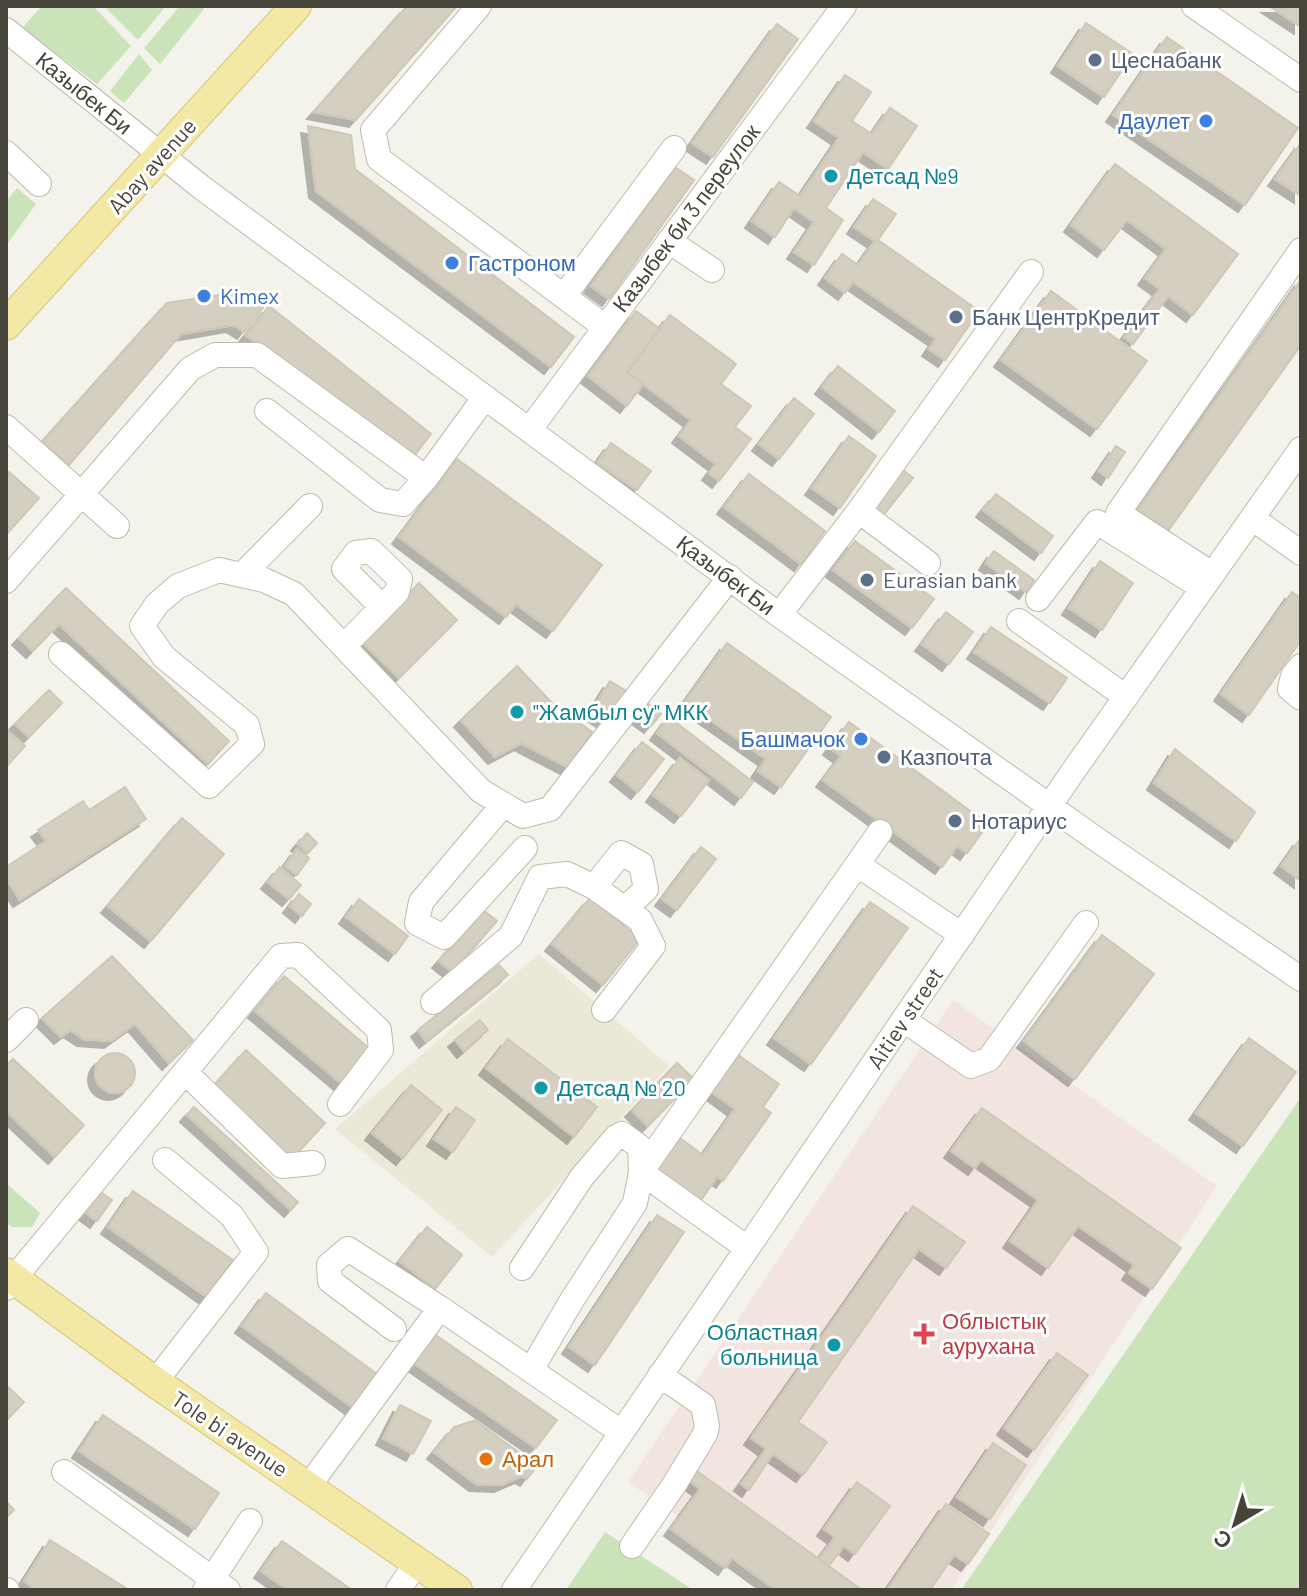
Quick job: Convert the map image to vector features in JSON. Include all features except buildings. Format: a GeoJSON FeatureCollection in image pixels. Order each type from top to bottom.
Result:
{"type":"FeatureCollection","features":[{"type":"Feature","properties":{"kind":"main road","name":"Abay avenue"},"geometry":{"type":"LineString","coordinates":[[6,325],[296,6]]}},
{"type":"Feature","properties":{"kind":"main road","name":"Tole bi avenue"},"geometry":{"type":"LineString","coordinates":[[8,1280],[457,1590]]}},
{"type":"Feature","properties":{"kind":"street"},"geometry":{"type":"LineString","coordinates":[[479,6],[373,130],[379,159],[605,327]]}},
{"type":"Feature","properties":{"kind":"street","name":"Казыбек би 3 переулок"},"geometry":{"type":"LineString","coordinates":[[530,429],[844,6]]}},
{"type":"Feature","properties":{"kind":"street"},"geometry":{"type":"LineString","coordinates":[[1194,6],[1301,80]]}},
{"type":"Feature","properties":{"kind":"street","name":"Казыбек Би"},"geometry":{"type":"LineString","coordinates":[[6,30],[161,155]]}},
{"type":"Feature","properties":{"kind":"street"},"geometry":{"type":"LineString","coordinates":[[564,296],[674,148]]}},
{"type":"Feature","properties":{"kind":"street"},"geometry":{"type":"LineString","coordinates":[[6,153],[39,184]]}},
{"type":"Feature","properties":{"kind":"street","name":"Қазыбек Би"},"geometry":{"type":"LineString","coordinates":[[161,155],[779,615],[1050,807],[1301,979]]}},
{"type":"Feature","properties":{"kind":"street"},"geometry":{"type":"LineString","coordinates":[[669,241],[712,270]]}},
{"type":"Feature","properties":{"kind":"street"},"geometry":{"type":"LineString","coordinates":[[1207,581],[1118,513],[1301,250]]}},
{"type":"Feature","properties":{"kind":"street"},"geometry":{"type":"LineString","coordinates":[[779,615],[859,511],[1031,272]]}},
{"type":"Feature","properties":{"kind":"street"},"geometry":{"type":"LineString","coordinates":[[6,581],[190,369],[215,355],[257,355],[426,478]]}},
{"type":"Feature","properties":{"kind":"street"},"geometry":{"type":"LineString","coordinates":[[267,411],[380,500],[403,504],[426,478],[485,397]]}},
{"type":"Feature","properties":{"kind":"street"},"geometry":{"type":"LineString","coordinates":[[6,427],[117,526]]}},
{"type":"Feature","properties":{"kind":"street","name":"Aitiev street"},"geometry":{"type":"LineString","coordinates":[[514,1590],[1050,807],[1301,449]]}},
{"type":"Feature","properties":{"kind":"street"},"geometry":{"type":"LineString","coordinates":[[242,575],[310,506]]}},
{"type":"Feature","properties":{"kind":"street"},"geometry":{"type":"LineString","coordinates":[[859,511],[928,563]]}},
{"type":"Feature","properties":{"kind":"street"},"geometry":{"type":"LineString","coordinates":[[1252,518],[1301,553]]}},
{"type":"Feature","properties":{"kind":"street"},"geometry":{"type":"LineString","coordinates":[[1038,599],[1097,522],[1207,581]]}},
{"type":"Feature","properties":{"kind":"street"},"geometry":{"type":"LineString","coordinates":[[61,654],[209,786],[252,744],[247,725],[164,657],[142,626],[157,604],[178,586],[219,570],[264,580],[294,594],[481,791],[512,811],[550,809],[730,577]]}},
{"type":"Feature","properties":{"kind":"street"},"geometry":{"type":"LineString","coordinates":[[344,646],[382,607]]}},
{"type":"Feature","properties":{"kind":"street"},"geometry":{"type":"LineString","coordinates":[[1019,621],[1126,697]]}},
{"type":"Feature","properties":{"kind":"street"},"geometry":{"type":"LineString","coordinates":[[1301,666],[1293,676],[1290,689],[1301,698]]}},
{"type":"Feature","properties":{"kind":"street"},"geometry":{"type":"LineString","coordinates":[[512,811],[525,848],[540,877]]}},
{"type":"Feature","properties":{"kind":"street"},"geometry":{"type":"LineString","coordinates":[[512,811],[453,866],[421,902],[417,923],[444,937],[525,848]]}},
{"type":"Feature","properties":{"kind":"street"},"geometry":{"type":"LineString","coordinates":[[641,1172],[880,832]]}},
{"type":"Feature","properties":{"kind":"street"},"geometry":{"type":"LineString","coordinates":[[594,887],[621,853],[641,864],[646,889],[625,909]]}},
{"type":"Feature","properties":{"kind":"street"},"geometry":{"type":"LineString","coordinates":[[858,865],[962,935]]}},
{"type":"Feature","properties":{"kind":"street"},"geometry":{"type":"LineString","coordinates":[[453,866],[495,883]]}},
{"type":"Feature","properties":{"kind":"street"},"geometry":{"type":"LineString","coordinates":[[540,877],[567,874],[594,887],[640,920],[653,946],[604,1010]]}},
{"type":"Feature","properties":{"kind":"street"},"geometry":{"type":"LineString","coordinates":[[433,1002],[511,936],[540,877]]}},
{"type":"Feature","properties":{"kind":"street"},"geometry":{"type":"LineString","coordinates":[[904,1020],[971,1066],[989,1059],[1086,923]]}},
{"type":"Feature","properties":{"kind":"street"},"geometry":{"type":"LineString","coordinates":[[8,1280],[281,956],[298,955],[379,1030],[381,1050],[340,1104]]}},
{"type":"Feature","properties":{"kind":"street"},"geometry":{"type":"LineString","coordinates":[[6,1040],[26,1020]]}},
{"type":"Feature","properties":{"kind":"street"},"geometry":{"type":"LineString","coordinates":[[185,1072],[282,1166],[313,1163]]}},
{"type":"Feature","properties":{"kind":"street"},"geometry":{"type":"LineString","coordinates":[[522,1268],[582,1177],[616,1137],[622,1134],[640,1147],[641,1172],[635,1203],[531,1370]]}},
{"type":"Feature","properties":{"kind":"street"},"geometry":{"type":"LineString","coordinates":[[155,1382],[256,1252],[232,1216],[165,1160]]}},
{"type":"Feature","properties":{"kind":"street"},"geometry":{"type":"LineString","coordinates":[[641,1172],[747,1248]]}},
{"type":"Feature","properties":{"kind":"street"},"geometry":{"type":"LineString","coordinates":[[394,1329],[330,1281],[329,1265],[348,1249],[621,1432]]}},
{"type":"Feature","properties":{"kind":"street"},"geometry":{"type":"LineString","coordinates":[[308,1487],[440,1308]]}},
{"type":"Feature","properties":{"kind":"street"},"geometry":{"type":"LineString","coordinates":[[632,1546],[674,1485],[707,1426],[703,1405],[660,1375]]}},
{"type":"Feature","properties":{"kind":"street"},"geometry":{"type":"LineString","coordinates":[[64,1472],[215,1586],[250,1521]]}},
{"type":"Feature","properties":{"kind":"street"},"geometry":{"type":"LineString","coordinates":[[398,1590],[417,1563]]}},
{"type":"Feature","properties":{"kind":"shaded area"},"geometry":{"type":"Polygon","coordinates":[[[539,954],[669,1066],[492,1257],[335,1129],[539,954]]]}},
{"type":"Feature","properties":{"kind":"shaded area","name":"Облыстық аурухана"},"geometry":{"type":"Polygon","coordinates":[[[953,1000],[1217,1186],[952,1590],[786,1590],[628,1482],[953,1000]]]}},
{"type":"Feature","properties":{"kind":"green space"},"geometry":{"type":"Polygon","coordinates":[[[42,6],[93,6],[131,46],[97,84],[22,28],[42,6]]]}},
{"type":"Feature","properties":{"kind":"green space"},"geometry":{"type":"Polygon","coordinates":[[[104,6],[166,6],[138,40],[104,6]]]}},
{"type":"Feature","properties":{"kind":"green space"},"geometry":{"type":"Polygon","coordinates":[[[180,6],[201,6],[204,9],[160,64],[144,48],[180,6]]]}},
{"type":"Feature","properties":{"kind":"green space"},"geometry":{"type":"Polygon","coordinates":[[[139,54],[152,70],[124,103],[110,91],[139,54]]]}},
{"type":"Feature","properties":{"kind":"green space"},"geometry":{"type":"Polygon","coordinates":[[[17,188],[36,204],[8,243],[6,202],[17,188]]]}},
{"type":"Feature","properties":{"kind":"green space"},"geometry":{"type":"Polygon","coordinates":[[[1301,1097],[1301,1590],[961,1590],[1301,1097]]]}},
{"type":"Feature","properties":{"kind":"green space"},"geometry":{"type":"Polygon","coordinates":[[[6,1183],[40,1213],[32,1227],[11,1227],[6,1222],[6,1183]]]}},
{"type":"Feature","properties":{"kind":"green space"},"geometry":{"type":"Polygon","coordinates":[[[605,1532],[693,1590],[566,1590],[605,1532]]]}},
{"type":"Feature","properties":{"kind":"place","name":"Цеснабанк"},"geometry":{"type":"Point","coordinates":[1095,60]}},
{"type":"Feature","properties":{"kind":"place","name":"Даулет"},"geometry":{"type":"Point","coordinates":[1206,121]}},
{"type":"Feature","properties":{"kind":"place","name":"Детсад №9"},"geometry":{"type":"Point","coordinates":[831,176]}},
{"type":"Feature","properties":{"kind":"place","name":"Гастроном"},"geometry":{"type":"Point","coordinates":[452,263]}},
{"type":"Feature","properties":{"kind":"place","name":"Kimex"},"geometry":{"type":"Point","coordinates":[204,296]}},
{"type":"Feature","properties":{"kind":"place","name":"Банк ЦентрКредит"},"geometry":{"type":"Point","coordinates":[956,317]}},
{"type":"Feature","properties":{"kind":"place","name":"Eurasian bank"},"geometry":{"type":"Point","coordinates":[867,580]}},
{"type":"Feature","properties":{"kind":"place","name":"\"Жамбыл су\" МКК"},"geometry":{"type":"Point","coordinates":[517,712]}},
{"type":"Feature","properties":{"kind":"place","name":"Башмачок"},"geometry":{"type":"Point","coordinates":[861,739]}},
{"type":"Feature","properties":{"kind":"place","name":"Казпочта"},"geometry":{"type":"Point","coordinates":[884,757]}},
{"type":"Feature","properties":{"kind":"place","name":"Нотариус"},"geometry":{"type":"Point","coordinates":[955,821]}},
{"type":"Feature","properties":{"kind":"place","name":"Детсад № 20"},"geometry":{"type":"Point","coordinates":[541,1088]}},
{"type":"Feature","properties":{"kind":"place","name":"Облыстық аурухана"},"geometry":{"type":"Point","coordinates":[924,1334]}},
{"type":"Feature","properties":{"kind":"place","name":"Областная больница"},"geometry":{"type":"Point","coordinates":[834,1345]}},
{"type":"Feature","properties":{"kind":"place","name":"Арал"},"geometry":{"type":"Point","coordinates":[486,1459]}}]}
